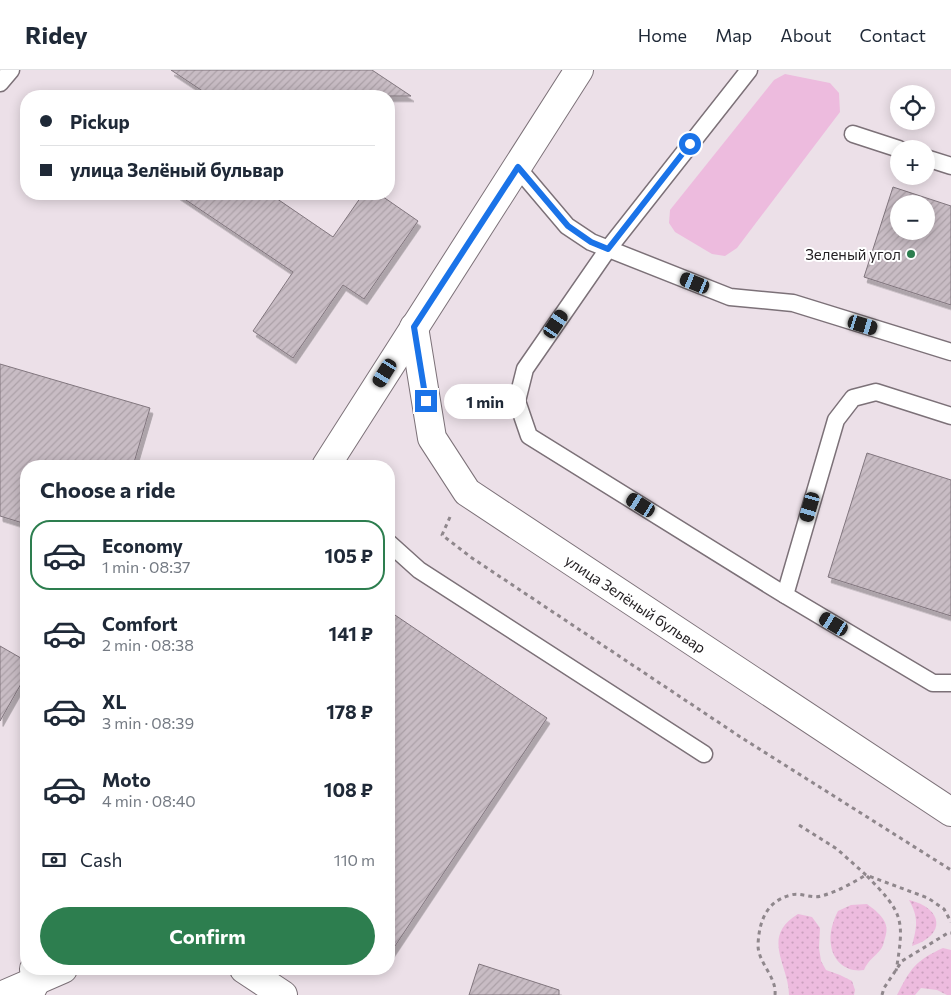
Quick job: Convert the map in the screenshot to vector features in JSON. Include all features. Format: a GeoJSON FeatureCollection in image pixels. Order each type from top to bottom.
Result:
{"type":"FeatureCollection","features":[{"type":"Feature","properties":{"kind":"street"},"geometry":{"type":"LineString","coordinates":[[330,460],[518,167],[574,72]]}},
{"type":"Feature","properties":{"kind":"street","name":"улица Зелёный бульвар"},"geometry":{"type":"LineString","coordinates":[[414,327],[432,438],[467,492],[951,812]]}},
{"type":"Feature","properties":{"kind":"street"},"geometry":{"type":"LineString","coordinates":[[3,995],[49,975]]}},
{"type":"Feature","properties":{"kind":"street"},"geometry":{"type":"LineString","coordinates":[[253,975],[283,995]]}},
{"type":"Feature","properties":{"kind":"lane"},"geometry":{"type":"LineString","coordinates":[[0,83],[11,70]]}},
{"type":"Feature","properties":{"kind":"lane"},"geometry":{"type":"LineString","coordinates":[[749,70],[608,249],[525,369],[517,401],[529,436],[785,595],[933,683],[951,683]]}},
{"type":"Feature","properties":{"kind":"lane"},"geometry":{"type":"LineString","coordinates":[[853,134],[890,146]]}},
{"type":"Feature","properties":{"kind":"lane"},"geometry":{"type":"LineString","coordinates":[[935,161],[951,166]]}},
{"type":"Feature","properties":{"kind":"lane"},"geometry":{"type":"LineString","coordinates":[[518,167],[568,226],[591,242],[730,297],[793,303],[951,352]]}},
{"type":"Feature","properties":{"kind":"lane"},"geometry":{"type":"LineString","coordinates":[[785,595],[836,420],[853,398],[876,392],[951,416]]}},
{"type":"Feature","properties":{"kind":"lane"},"geometry":{"type":"LineString","coordinates":[[395,548],[419,570],[704,754]]}},
{"type":"Feature","properties":{"kind":"path"},"geometry":{"type":"LineString","coordinates":[[451,514],[442,535],[472,558],[742,738],[951,870]]}},
{"type":"Feature","properties":{"kind":"path"},"geometry":{"type":"LineString","coordinates":[[799,825],[838,849],[890,900],[900,917],[901,942],[896,971]]}},
{"type":"Feature","properties":{"kind":"path"},"geometry":{"type":"LineString","coordinates":[[866,875],[928,898],[944,910],[951,922]]}},
{"type":"Feature","properties":{"kind":"path"},"geometry":{"type":"LineString","coordinates":[[775,995],[776,986],[758,948],[760,926],[770,905],[792,894],[819,897],[842,889],[866,875]]}},
{"type":"Feature","properties":{"kind":"path"},"geometry":{"type":"LineString","coordinates":[[882,995],[884,988],[902,961],[951,933]]}},
{"type":"Feature","properties":{"kind":"shaded area"},"geometry":{"type":"Polygon","coordinates":[[[785,74],[830,83],[839,93],[840,112],[737,248],[725,256],[712,254],[675,232],[669,223],[670,210],[774,80],[785,74]]]}},
{"type":"Feature","properties":{"kind":"shaded area"},"geometry":{"type":"Polygon","coordinates":[[[909,900],[929,909],[934,915],[936,922],[935,929],[931,935],[912,946],[916,917],[909,900]]]}},
{"type":"Feature","properties":{"kind":"shaded area"},"geometry":{"type":"Polygon","coordinates":[[[867,904],[883,918],[886,932],[882,948],[864,970],[852,970],[842,965],[832,951],[832,927],[838,911],[851,905],[867,904]]]}},
{"type":"Feature","properties":{"kind":"shaded area"},"geometry":{"type":"Polygon","coordinates":[[[798,914],[812,917],[820,928],[819,948],[821,961],[826,970],[852,981],[855,990],[854,995],[789,995],[778,942],[781,932],[787,923],[798,914]]]}},
{"type":"Feature","properties":{"kind":"shaded area"},"geometry":{"type":"Polygon","coordinates":[[[943,948],[951,950],[951,995],[937,990],[921,988],[915,995],[897,995],[915,966],[926,957],[943,948]]]}},
{"type":"Feature","properties":{"kind":"building"},"geometry":{"type":"Polygon","coordinates":[[[171,70],[372,70],[411,96],[395,96],[395,90],[201,90],[171,70]]]}},
{"type":"Feature","properties":{"kind":"building","name":"Зеленый угол"},"geometry":{"type":"Polygon","coordinates":[[[893,187],[917,195],[890,195],[893,187]]]}},
{"type":"Feature","properties":{"kind":"building","name":"Зеленый угол"},"geometry":{"type":"Polygon","coordinates":[[[890,196],[890,240],[935,240],[935,201],[951,206],[951,305],[864,277],[890,196]]]}},
{"type":"Feature","properties":{"kind":"building"},"geometry":{"type":"Polygon","coordinates":[[[186,200],[279,200],[333,237],[359,200],[388,200],[418,221],[364,299],[343,285],[293,358],[253,331],[293,272],[186,200]]]}},
{"type":"Feature","properties":{"kind":"building"},"geometry":{"type":"Polygon","coordinates":[[[0,364],[150,408],[135,460],[20,460],[20,522],[0,516],[0,364]]]}},
{"type":"Feature","properties":{"kind":"building"},"geometry":{"type":"Polygon","coordinates":[[[867,453],[951,480],[951,616],[828,577],[867,453]]]}},
{"type":"Feature","properties":{"kind":"building"},"geometry":{"type":"Polygon","coordinates":[[[395,615],[547,718],[395,946],[395,615]]]}},
{"type":"Feature","properties":{"kind":"building"},"geometry":{"type":"Polygon","coordinates":[[[0,646],[20,658],[20,686],[0,721],[0,646]]]}},
{"type":"Feature","properties":{"kind":"building"},"geometry":{"type":"Polygon","coordinates":[[[479,964],[559,990],[559,995],[469,995],[479,964]]]}},
{"type":"Feature","properties":{"kind":"place","name":"Зеленый угол"},"geometry":{"type":"Point","coordinates":[911,254]}},
{"type":"Feature","properties":{"kind":"route"},"geometry":{"type":"LineString","coordinates":[[426,401],[414,327],[518,167],[568,226],[591,242],[608,249],[690,144]]}}]}
